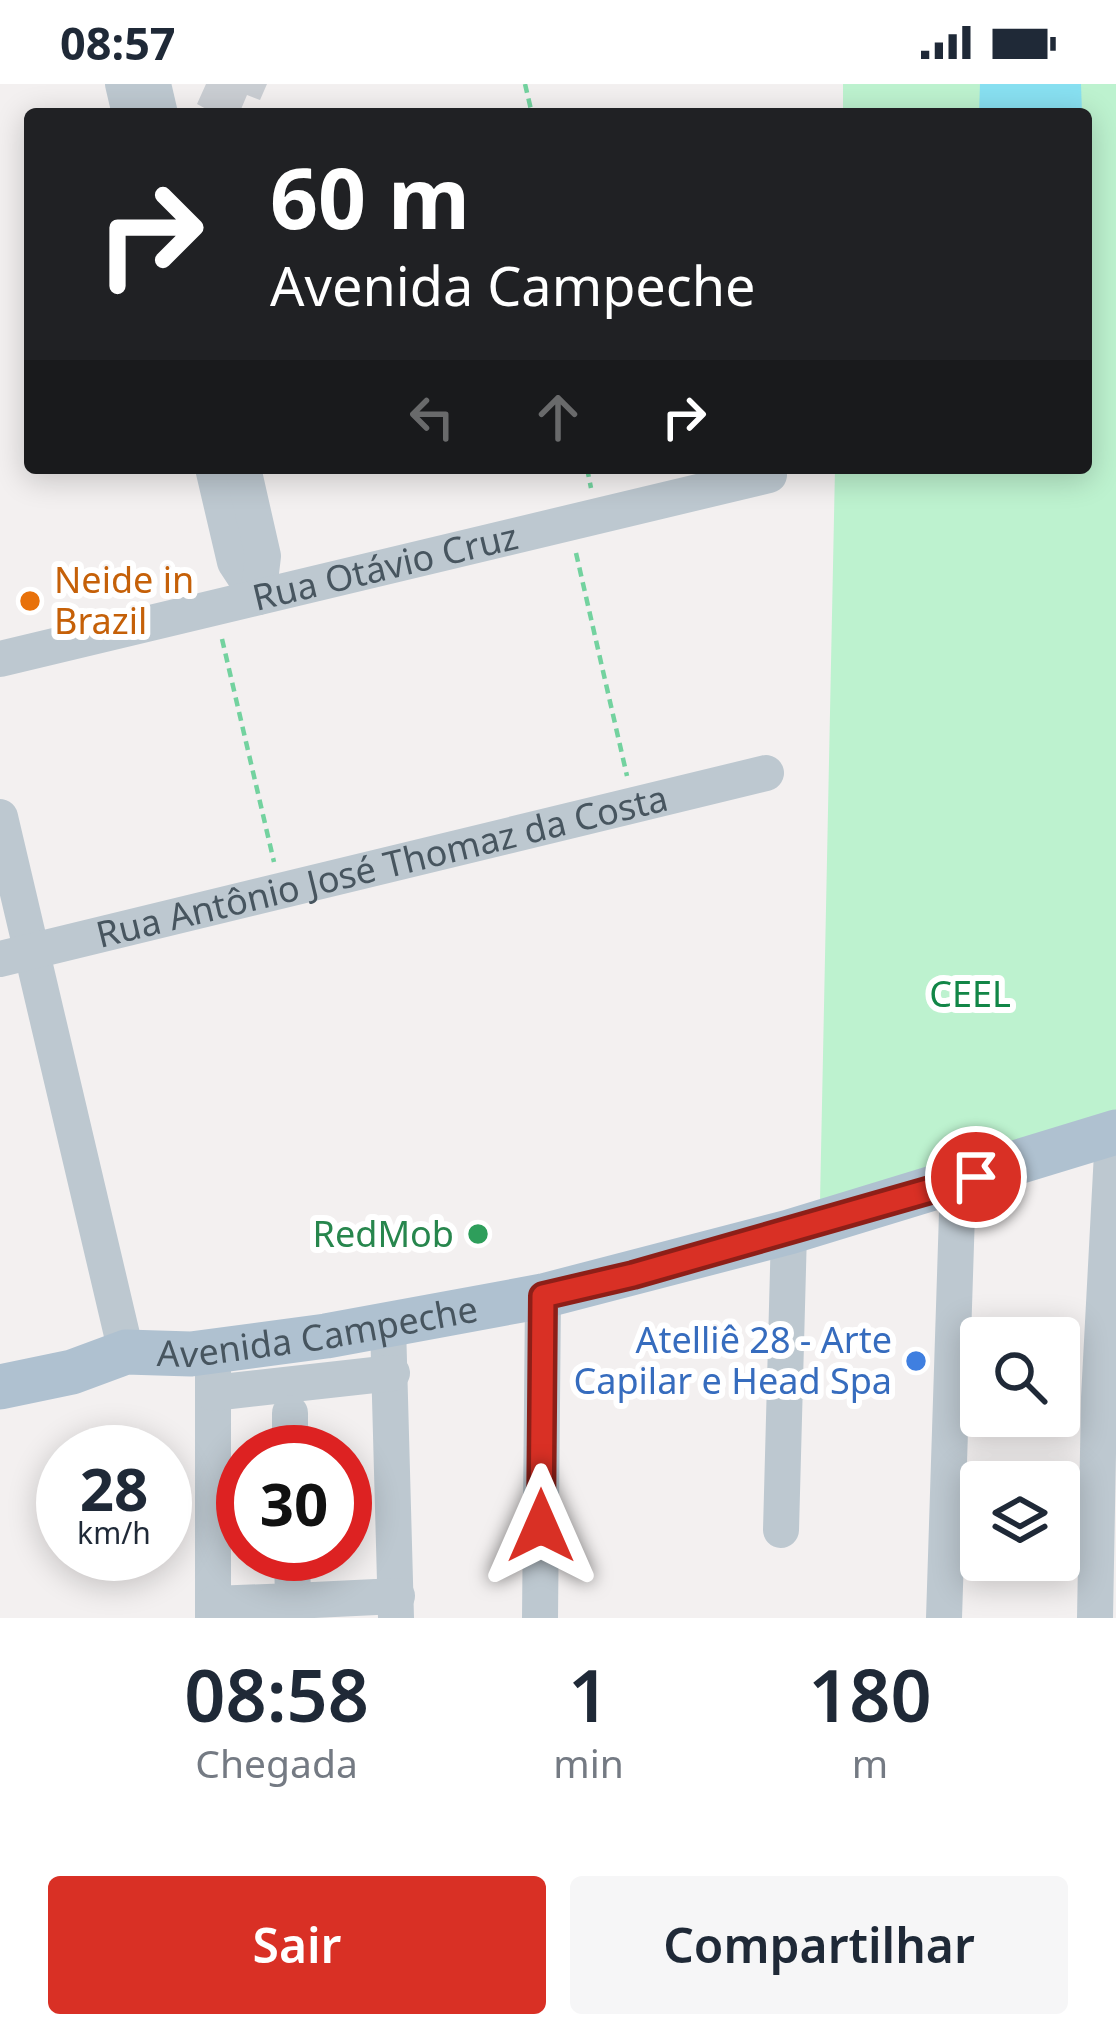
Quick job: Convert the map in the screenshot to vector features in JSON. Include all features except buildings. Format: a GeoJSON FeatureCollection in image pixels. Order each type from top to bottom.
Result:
{"type":"FeatureCollection","features":[{"type":"Feature","properties":{"kind":"main road","name":"Avenida Campeche"},"geometry":{"type":"LineString","coordinates":[[0,1387],[72,1372],[127,1352],[205,1366],[327,1359],[388,1325],[543,1296],[789,1232],[1114,1133]]}},
{"type":"Feature","properties":{"kind":"street"},"geometry":{"type":"LineString","coordinates":[[214,474],[236,562],[258,597]]}},
{"type":"Feature","properties":{"kind":"street"},"geometry":{"type":"LineString","coordinates":[[244,474],[263,556],[258,597]]}},
{"type":"Feature","properties":{"kind":"street","name":"Rua Otávio Cruz"},"geometry":{"type":"LineString","coordinates":[[0,659],[769,476]]}},
{"type":"Feature","properties":{"kind":"street","name":"Rua Antônio José Thomaz da Costa"},"geometry":{"type":"LineString","coordinates":[[16,955],[766,772]]}},
{"type":"Feature","properties":{"kind":"street"},"geometry":{"type":"LineString","coordinates":[[0,817],[16,955],[127,1352]]}},
{"type":"Feature","properties":{"kind":"street"},"geometry":{"type":"LineString","coordinates":[[1095,1618],[1108,1398],[1114,1133]]}},
{"type":"Feature","properties":{"kind":"street"},"geometry":{"type":"LineString","coordinates":[[944,1618],[958,1182]]}},
{"type":"Feature","properties":{"kind":"street"},"geometry":{"type":"LineString","coordinates":[[781,1530],[789,1232]]}},
{"type":"Feature","properties":{"kind":"street"},"geometry":{"type":"LineString","coordinates":[[540,1618],[543,1296]]}},
{"type":"Feature","properties":{"kind":"street"},"geometry":{"type":"LineString","coordinates":[[205,1366],[206,1613],[397,1607],[388,1325]]}},
{"type":"Feature","properties":{"kind":"street"},"geometry":{"type":"LineString","coordinates":[[327,1359],[392,1372]]}},
{"type":"Feature","properties":{"kind":"street"},"geometry":{"type":"LineString","coordinates":[[290,1413],[290,1425]]}},
{"type":"Feature","properties":{"kind":"path"},"geometry":{"type":"LineString","coordinates":[[569,523],[633,805]]}},
{"type":"Feature","properties":{"kind":"path"},"geometry":{"type":"LineString","coordinates":[[215,608],[280,891]]}},
{"type":"Feature","properties":{"kind":"green space","name":"CEEL"},"geometry":{"type":"Polygon","coordinates":[[[843,84],[1116,84],[1116,1112],[820,1202],[835,474],[1092,474],[1092,108],[843,108],[843,84]]]}},
{"type":"Feature","properties":{"kind":"water"},"geometry":{"type":"Polygon","coordinates":[[[980,84],[1081,84],[1082,108],[979,108],[980,84]]]}},
{"type":"Feature","properties":{"kind":"place","name":"Neide in Brazil"},"geometry":{"type":"Point","coordinates":[30,601]}},
{"type":"Feature","properties":{"kind":"place","name":"RedMob"},"geometry":{"type":"Point","coordinates":[478,1234]}},
{"type":"Feature","properties":{"kind":"place","name":"Atelliê 28 - Arte Capilar e Head Spa"},"geometry":{"type":"Point","coordinates":[916,1361]}},
{"type":"Feature","properties":{"kind":"route"},"geometry":{"type":"LineString","coordinates":[[541,1526],[543,1296],[633,1275],[976,1177]]}}]}
